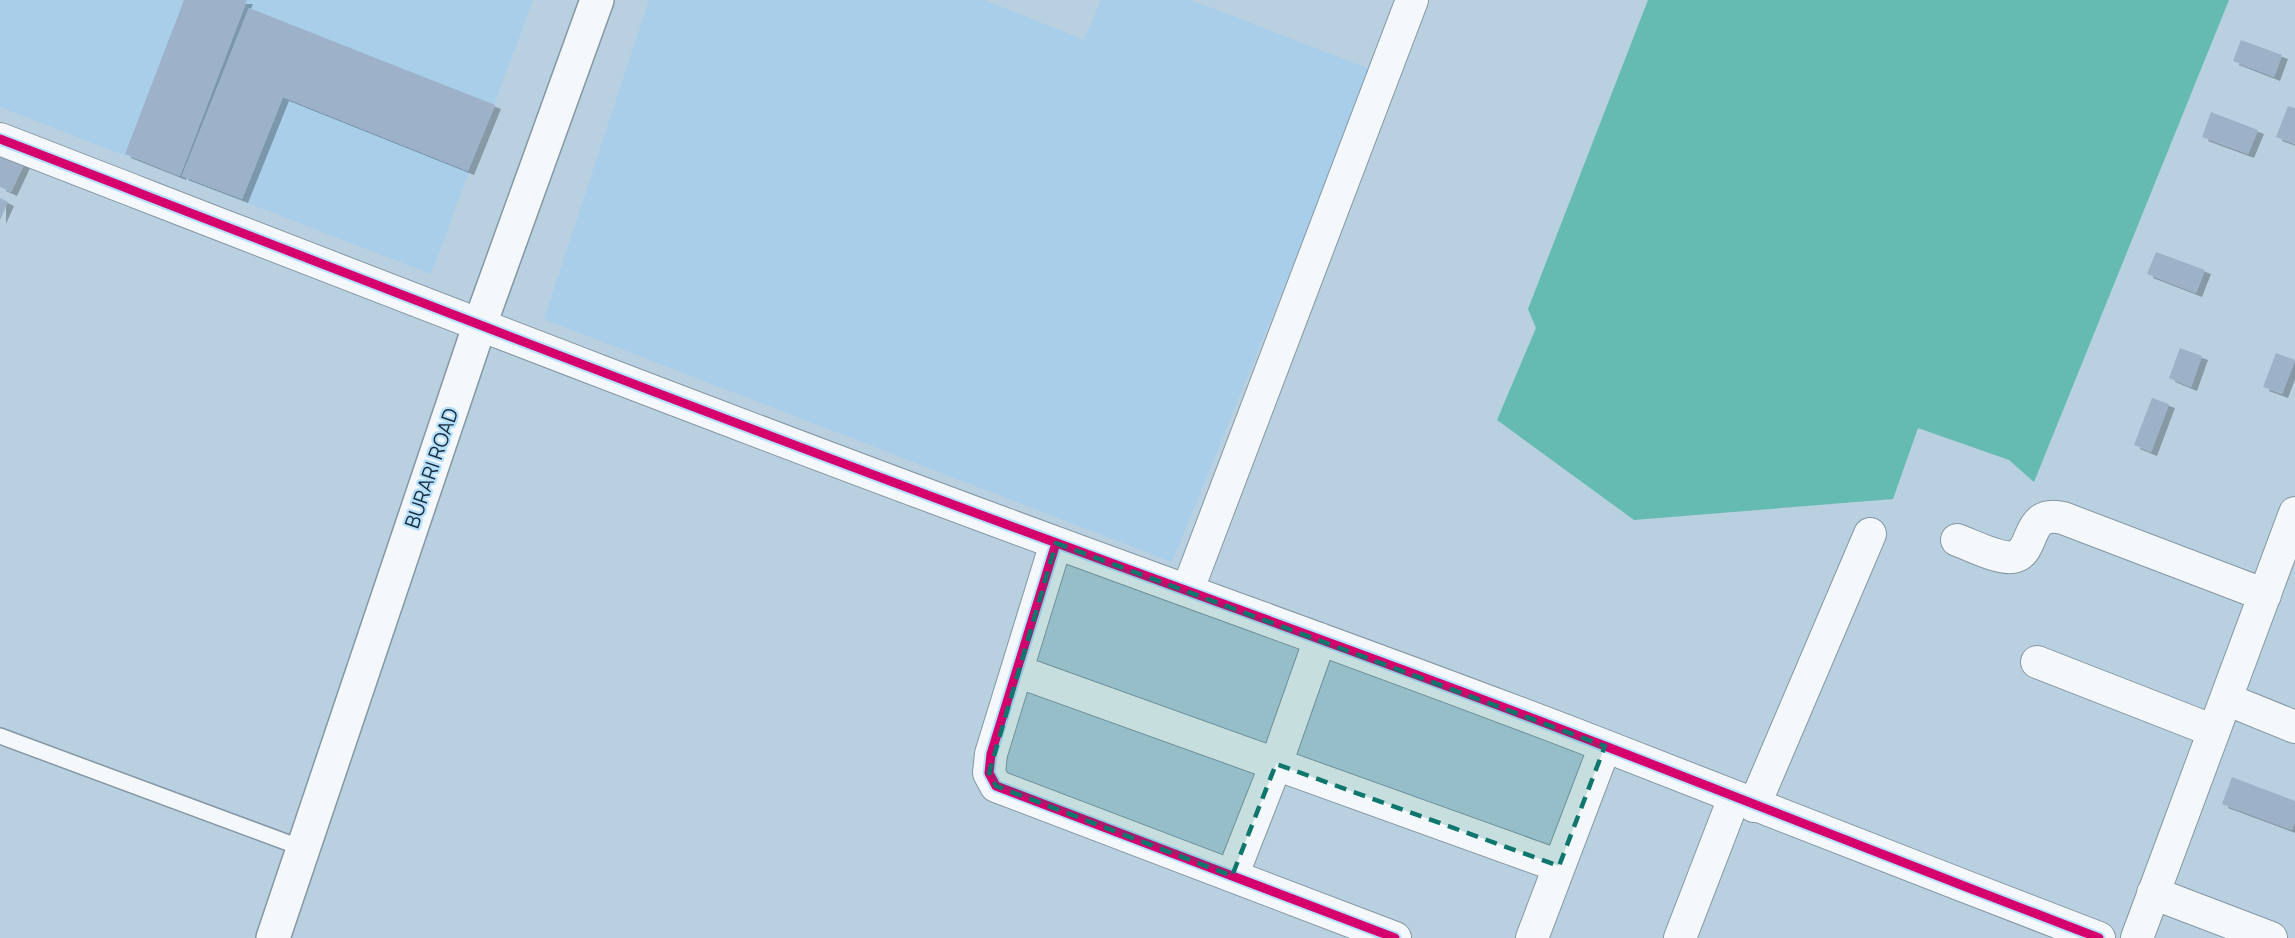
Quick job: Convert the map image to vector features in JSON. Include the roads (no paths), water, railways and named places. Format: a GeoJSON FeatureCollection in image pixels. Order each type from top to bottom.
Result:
{"type":"FeatureCollection","features":[{"type":"Feature","properties":{"kind":"main road","name":"BURARI ROAD"},"geometry":{"type":"LineString","coordinates":[[273,938],[480,324],[597,0]]}},
{"type":"Feature","properties":{"kind":"street"},"geometry":{"type":"LineString","coordinates":[[1188,590],[1412,0]]}},
{"type":"Feature","properties":{"kind":"street"},"geometry":{"type":"LineString","coordinates":[[0,139],[1056,543],[1605,746],[1744,802],[2099,938]]}},
{"type":"Feature","properties":{"kind":"street"},"geometry":{"type":"LineString","coordinates":[[2137,938],[2295,513]]}},
{"type":"Feature","properties":{"kind":"street"},"geometry":{"type":"LineString","coordinates":[[1957,540],[2003,557],[2014,557],[2021,553],[2036,525],[2043,518],[2051,516],[2063,518],[2265,595]]}},
{"type":"Feature","properties":{"kind":"street"},"geometry":{"type":"LineString","coordinates":[[1680,938],[1870,534]]}},
{"type":"Feature","properties":{"kind":"street"},"geometry":{"type":"LineString","coordinates":[[1056,543],[991,754],[989,773],[996,786],[1395,938]]}},
{"type":"Feature","properties":{"kind":"street"},"geometry":{"type":"LineString","coordinates":[[1232,876],[1276,764],[1320,639]]}},
{"type":"Feature","properties":{"kind":"street"},"geometry":{"type":"LineString","coordinates":[[2037,662],[2214,731]]}},
{"type":"Feature","properties":{"kind":"street"},"geometry":{"type":"LineString","coordinates":[[1017,671],[1559,866]]}},
{"type":"Feature","properties":{"kind":"street"},"geometry":{"type":"LineString","coordinates":[[2226,699],[2295,727]]}},
{"type":"Feature","properties":{"kind":"street"},"geometry":{"type":"LineString","coordinates":[[1532,938],[1605,746]]}},
{"type":"Feature","properties":{"kind":"street"},"geometry":{"type":"LineString","coordinates":[[2153,893],[2271,938]]}},
{"type":"Feature","properties":{"kind":"lane"},"geometry":{"type":"LineString","coordinates":[[0,736],[302,848]]}}]}
